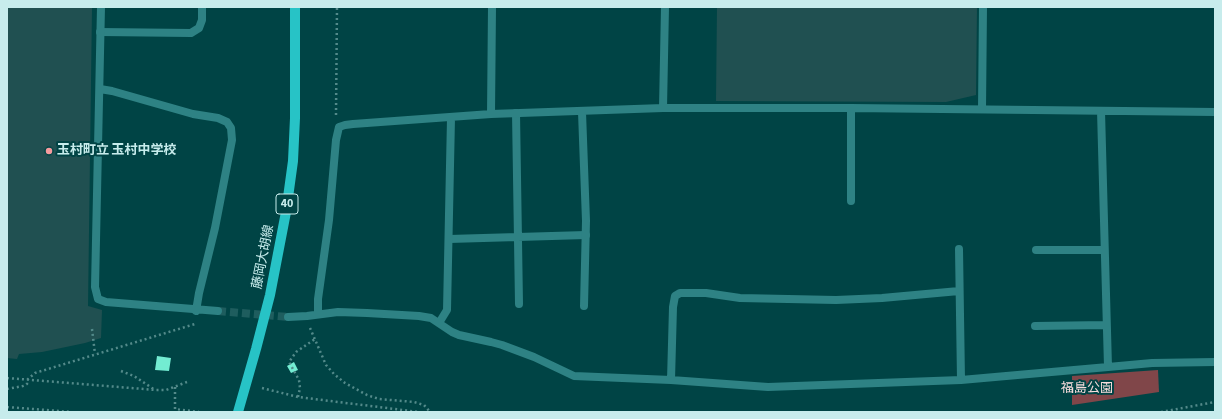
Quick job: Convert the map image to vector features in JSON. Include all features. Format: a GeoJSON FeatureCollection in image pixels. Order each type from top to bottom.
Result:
{"type":"FeatureCollection","features":[{"type":"Feature","properties":{"kind":"main road","name":"藤岡大胡線"},"geometry":{"type":"LineString","coordinates":[[238,412],[270,295],[286,212],[293,161],[295,118],[295,7]]}},
{"type":"Feature","properties":{"kind":"street"},"geometry":{"type":"LineString","coordinates":[[101,7],[96,287],[98,299],[106,302],[218,312]]}},
{"type":"Feature","properties":{"kind":"street"},"geometry":{"type":"LineString","coordinates":[[100,32],[191,33],[199,28],[202,20],[202,7]]}},
{"type":"Feature","properties":{"kind":"street"},"geometry":{"type":"LineString","coordinates":[[491,114],[492,7]]}},
{"type":"Feature","properties":{"kind":"street"},"geometry":{"type":"LineString","coordinates":[[664,108],[665,7]]}},
{"type":"Feature","properties":{"kind":"street"},"geometry":{"type":"LineString","coordinates":[[982,109],[983,7]]}},
{"type":"Feature","properties":{"kind":"street"},"geometry":{"type":"LineString","coordinates":[[100,89],[193,114],[218,118],[227,122],[231,128],[232,140],[218,214],[196,311]]}},
{"type":"Feature","properties":{"kind":"street"},"geometry":{"type":"LineString","coordinates":[[318,314],[318,299],[329,220],[336,140],[339,127],[353,124],[491,114],[664,108],[852,108],[1215,112]]}},
{"type":"Feature","properties":{"kind":"street"},"geometry":{"type":"LineString","coordinates":[[851,202],[852,108]]}},
{"type":"Feature","properties":{"kind":"street"},"geometry":{"type":"LineString","coordinates":[[1101,111],[1108,367]]}},
{"type":"Feature","properties":{"kind":"street"},"geometry":{"type":"LineString","coordinates":[[582,112],[586,221],[584,306]]}},
{"type":"Feature","properties":{"kind":"street"},"geometry":{"type":"LineString","coordinates":[[516,113],[519,304]]}},
{"type":"Feature","properties":{"kind":"street"},"geometry":{"type":"LineString","coordinates":[[439,323],[447,310],[451,118]]}},
{"type":"Feature","properties":{"kind":"street"},"geometry":{"type":"LineString","coordinates":[[449,240],[586,235]]}},
{"type":"Feature","properties":{"kind":"street"},"geometry":{"type":"LineString","coordinates":[[959,249],[961,380]]}},
{"type":"Feature","properties":{"kind":"street"},"geometry":{"type":"LineString","coordinates":[[1036,250],[1104,250]]}},
{"type":"Feature","properties":{"kind":"street"},"geometry":{"type":"LineString","coordinates":[[671,380],[673,307],[675,296],[680,293],[706,293],[740,298],[782,300],[836,300],[882,298],[959,291]]}},
{"type":"Feature","properties":{"kind":"street"},"geometry":{"type":"LineString","coordinates":[[288,317],[338,312],[419,316],[431,318],[459,336],[502,345],[534,357],[574,376],[671,380],[768,387],[961,380],[1152,363],[1215,362]]}},
{"type":"Feature","properties":{"kind":"street"},"geometry":{"type":"LineString","coordinates":[[1035,326],[1106,325]]}},
{"type":"Feature","properties":{"kind":"path"},"geometry":{"type":"LineString","coordinates":[[336,115],[337,7]]}},
{"type":"Feature","properties":{"kind":"path"},"geometry":{"type":"LineString","coordinates":[[7,389],[27,384],[27,380],[35,373],[193,325]]}},
{"type":"Feature","properties":{"kind":"path"},"geometry":{"type":"LineString","coordinates":[[92,329],[95,354]]}},
{"type":"Feature","properties":{"kind":"path"},"geometry":{"type":"LineString","coordinates":[[310,329],[326,365],[334,374],[357,390],[379,399],[414,402],[424,405],[430,412]]}},
{"type":"Feature","properties":{"kind":"path"},"geometry":{"type":"LineString","coordinates":[[298,397],[300,388],[299,380],[289,362],[296,352],[315,339]]}},
{"type":"Feature","properties":{"kind":"path"},"geometry":{"type":"LineString","coordinates":[[121,371],[134,376],[156,390]]}},
{"type":"Feature","properties":{"kind":"path"},"geometry":{"type":"LineString","coordinates":[[7,378],[156,390],[166,390],[187,382]]}},
{"type":"Feature","properties":{"kind":"path"},"geometry":{"type":"LineString","coordinates":[[174,387],[174,409],[199,412]]}},
{"type":"Feature","properties":{"kind":"path"},"geometry":{"type":"LineString","coordinates":[[262,388],[298,397],[419,412]]}},
{"type":"Feature","properties":{"kind":"path"},"geometry":{"type":"LineString","coordinates":[[1161,412],[1215,402]]}},
{"type":"Feature","properties":{"kind":"path"},"geometry":{"type":"LineString","coordinates":[[7,407],[72,412]]}},
{"type":"Feature","properties":{"kind":"shaded area","name":"玉村町立 玉村中学校"},"geometry":{"type":"Polygon","coordinates":[[[7,7],[92,7],[88,306],[102,310],[101,338],[42,352],[19,354],[17,359],[7,358],[7,7]]]}},
{"type":"Feature","properties":{"kind":"shaded area"},"geometry":{"type":"Polygon","coordinates":[[[717,7],[977,7],[976,95],[946,102],[716,101],[717,7]]]}},
{"type":"Feature","properties":{"kind":"green space","name":"福島公園"},"geometry":{"type":"Polygon","coordinates":[[[1158,370],[1159,392],[1072,405],[1072,376],[1158,370]]]}},
{"type":"Feature","properties":{"kind":"building"},"geometry":{"type":"Polygon","coordinates":[[[157,356],[171,358],[169,371],[155,370],[157,356]]]}},
{"type":"Feature","properties":{"kind":"building"},"geometry":{"type":"Polygon","coordinates":[[[294,362],[298,370],[291,373],[287,366],[294,362]]]}},
{"type":"Feature","properties":{"kind":"tunnel"},"geometry":{"type":"LineString","coordinates":[[218,311],[288,317]]}},
{"type":"Feature","properties":{"kind":"place","name":"玉村町立 玉村中学校"},"geometry":{"type":"Point","coordinates":[49,151]}}]}
